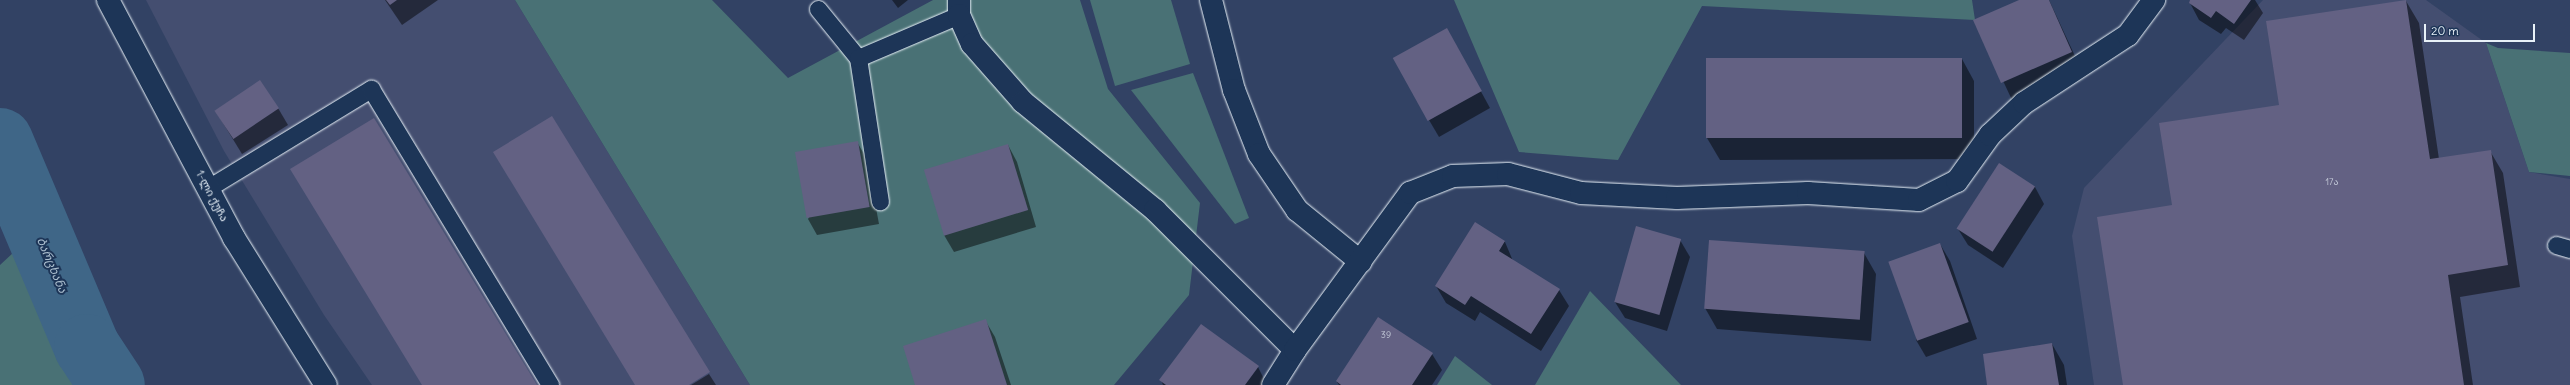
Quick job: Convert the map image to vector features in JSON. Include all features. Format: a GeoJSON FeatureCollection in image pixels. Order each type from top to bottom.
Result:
{"type":"FeatureCollection","features":[{"type":"Feature","properties":{"kind":"street","name":"1-ლი ქუჩა"},"geometry":{"type":"LineString","coordinates":[[108,0],[234,238],[326,385]]}},
{"type":"Feature","properties":{"kind":"street"},"geometry":{"type":"LineString","coordinates":[[1211,0],[1234,90],[1259,154],[1297,210],[1361,262]]}},
{"type":"Feature","properties":{"kind":"street"},"geometry":{"type":"LineString","coordinates":[[1273,385],[1295,350],[1361,262],[1410,193],[1453,176],[1508,174],[1581,193],[1677,198],[1808,193],[1919,200],[1957,181],[1990,135],[2024,103],[2128,35],[2154,0]]}},
{"type":"Feature","properties":{"kind":"street"},"geometry":{"type":"LineString","coordinates":[[959,7],[972,44],[1023,102],[1155,210],[1295,350]]}},
{"type":"Feature","properties":{"kind":"lane"},"geometry":{"type":"LineString","coordinates":[[858,58],[959,7]]}},
{"type":"Feature","properties":{"kind":"lane"},"geometry":{"type":"LineString","coordinates":[[818,9],[858,58],[880,201]]}},
{"type":"Feature","properties":{"kind":"lane"},"geometry":{"type":"LineString","coordinates":[[208,188],[371,89],[550,385]]}},
{"type":"Feature","properties":{"kind":"shaded area"},"geometry":{"type":"Polygon","coordinates":[[[146,0],[515,0],[750,385],[372,385],[324,315],[224,151],[146,0]]]}},
{"type":"Feature","properties":{"kind":"shaded area"},"geometry":{"type":"Polygon","coordinates":[[[2263,0],[2426,0],[2486,43],[2529,172],[2570,179],[2570,385],[2094,385],[2072,236],[2084,188],[2263,0]]]}},
{"type":"Feature","properties":{"kind":"green space"},"geometry":{"type":"Polygon","coordinates":[[[515,0],[712,0],[788,78],[933,0],[1080,0],[1108,89],[1200,203],[1189,295],[1114,385],[750,385],[515,0]]]}},
{"type":"Feature","properties":{"kind":"green space"},"geometry":{"type":"Polygon","coordinates":[[[1090,0],[1171,0],[1190,64],[1115,86],[1090,0]]]}},
{"type":"Feature","properties":{"kind":"green space"},"geometry":{"type":"Polygon","coordinates":[[[1454,0],[1972,0],[1975,20],[1702,6],[1618,160],[1519,152],[1454,0]]]}},
{"type":"Feature","properties":{"kind":"green space"},"geometry":{"type":"Polygon","coordinates":[[[2486,43],[2498,48],[2570,53],[2570,176],[2529,172],[2486,43]]]}},
{"type":"Feature","properties":{"kind":"green space"},"geometry":{"type":"Polygon","coordinates":[[[1193,73],[1249,218],[1235,224],[1131,90],[1193,73]]]}},
{"type":"Feature","properties":{"kind":"green space"},"geometry":{"type":"Polygon","coordinates":[[[28,239],[66,337],[97,385],[0,385],[0,265],[28,239]]]}},
{"type":"Feature","properties":{"kind":"green space"},"geometry":{"type":"Polygon","coordinates":[[[1590,291],[1681,385],[1535,385],[1590,291]]]}},
{"type":"Feature","properties":{"kind":"green space"},"geometry":{"type":"Polygon","coordinates":[[[1455,356],[1492,385],[1437,385],[1455,356]]]}},
{"type":"Feature","properties":{"kind":"building"},"geometry":{"type":"Polygon","coordinates":[[[386,0],[397,0],[390,5],[386,0]]]}},
{"type":"Feature","properties":{"kind":"building"},"geometry":{"type":"Polygon","coordinates":[[[2019,0],[2049,0],[2072,52],[2001,83],[1973,20],[2019,0]]]}},
{"type":"Feature","properties":{"kind":"building"},"geometry":{"type":"Polygon","coordinates":[[[2190,0],[2251,0],[2234,24],[2216,11],[2211,18],[2189,3],[2190,0]]]}},
{"type":"Feature","properties":{"kind":"building"},"geometry":{"type":"Polygon","coordinates":[[[2406,0],[2430,159],[2491,150],[2508,265],[2448,275],[2464,385],[2123,385],[2097,217],[2172,205],[2159,123],[2279,105],[2266,21],[2406,0]]]}},
{"type":"Feature","properties":{"kind":"building"},"geometry":{"type":"Polygon","coordinates":[[[1447,28],[1482,91],[1428,121],[1393,58],[1447,28]]]}},
{"type":"Feature","properties":{"kind":"building"},"geometry":{"type":"Polygon","coordinates":[[[1706,58],[1962,58],[1962,138],[1706,138],[1706,58]]]}},
{"type":"Feature","properties":{"kind":"building"},"geometry":{"type":"Polygon","coordinates":[[[260,80],[279,108],[233,139],[214,111],[260,80]]]}},
{"type":"Feature","properties":{"kind":"building"},"geometry":{"type":"Polygon","coordinates":[[[552,116],[710,372],[689,385],[635,385],[493,152],[552,116]]]}},
{"type":"Feature","properties":{"kind":"building"},"geometry":{"type":"Polygon","coordinates":[[[374,118],[537,385],[422,385],[290,169],[374,118]]]}},
{"type":"Feature","properties":{"kind":"building"},"geometry":{"type":"Polygon","coordinates":[[[858,141],[870,207],[807,218],[795,152],[858,141]]]}},
{"type":"Feature","properties":{"kind":"building"},"geometry":{"type":"Polygon","coordinates":[[[1008,144],[1028,210],[944,236],[924,170],[1008,144]]]}},
{"type":"Feature","properties":{"kind":"building"},"geometry":{"type":"Polygon","coordinates":[[[1999,163],[2035,186],[1993,252],[1957,228],[1999,163]]]}},
{"type":"Feature","properties":{"kind":"building"},"geometry":{"type":"Polygon","coordinates":[[[1475,222],[1505,241],[1499,251],[1560,289],[1531,334],[1471,296],[1465,305],[1435,286],[1475,222]]]}},
{"type":"Feature","properties":{"kind":"building"},"geometry":{"type":"Polygon","coordinates":[[[1636,226],[1681,239],[1659,315],[1614,302],[1636,226]]]}},
{"type":"Feature","properties":{"kind":"building"},"geometry":{"type":"Polygon","coordinates":[[[1709,240],[1865,251],[1860,320],[1704,309],[1709,240]]]}},
{"type":"Feature","properties":{"kind":"building"},"geometry":{"type":"Polygon","coordinates":[[[1940,243],[1969,322],[1917,341],[1888,262],[1940,243]]]}},
{"type":"Feature","properties":{"kind":"building"},"geometry":{"type":"Polygon","coordinates":[[[1378,317],[1433,353],[1412,385],[1341,385],[1336,381],[1378,317]]]}},
{"type":"Feature","properties":{"kind":"building"},"geometry":{"type":"Polygon","coordinates":[[[986,319],[1007,385],[915,385],[903,346],[986,319]]]}},
{"type":"Feature","properties":{"kind":"building"},"geometry":{"type":"Polygon","coordinates":[[[1201,324],[1259,366],[1245,385],[1166,385],[1159,380],[1201,324]]]}},
{"type":"Feature","properties":{"kind":"building"},"geometry":{"type":"Polygon","coordinates":[[[2052,343],[2059,385],[1987,385],[1983,354],[2052,343]]]}},
{"type":"Feature","properties":{"kind":"waterway","name":"ბარცხანა"},"geometry":{"type":"LineString","coordinates":[[0,141],[87,347],[112,385]]}}]}
